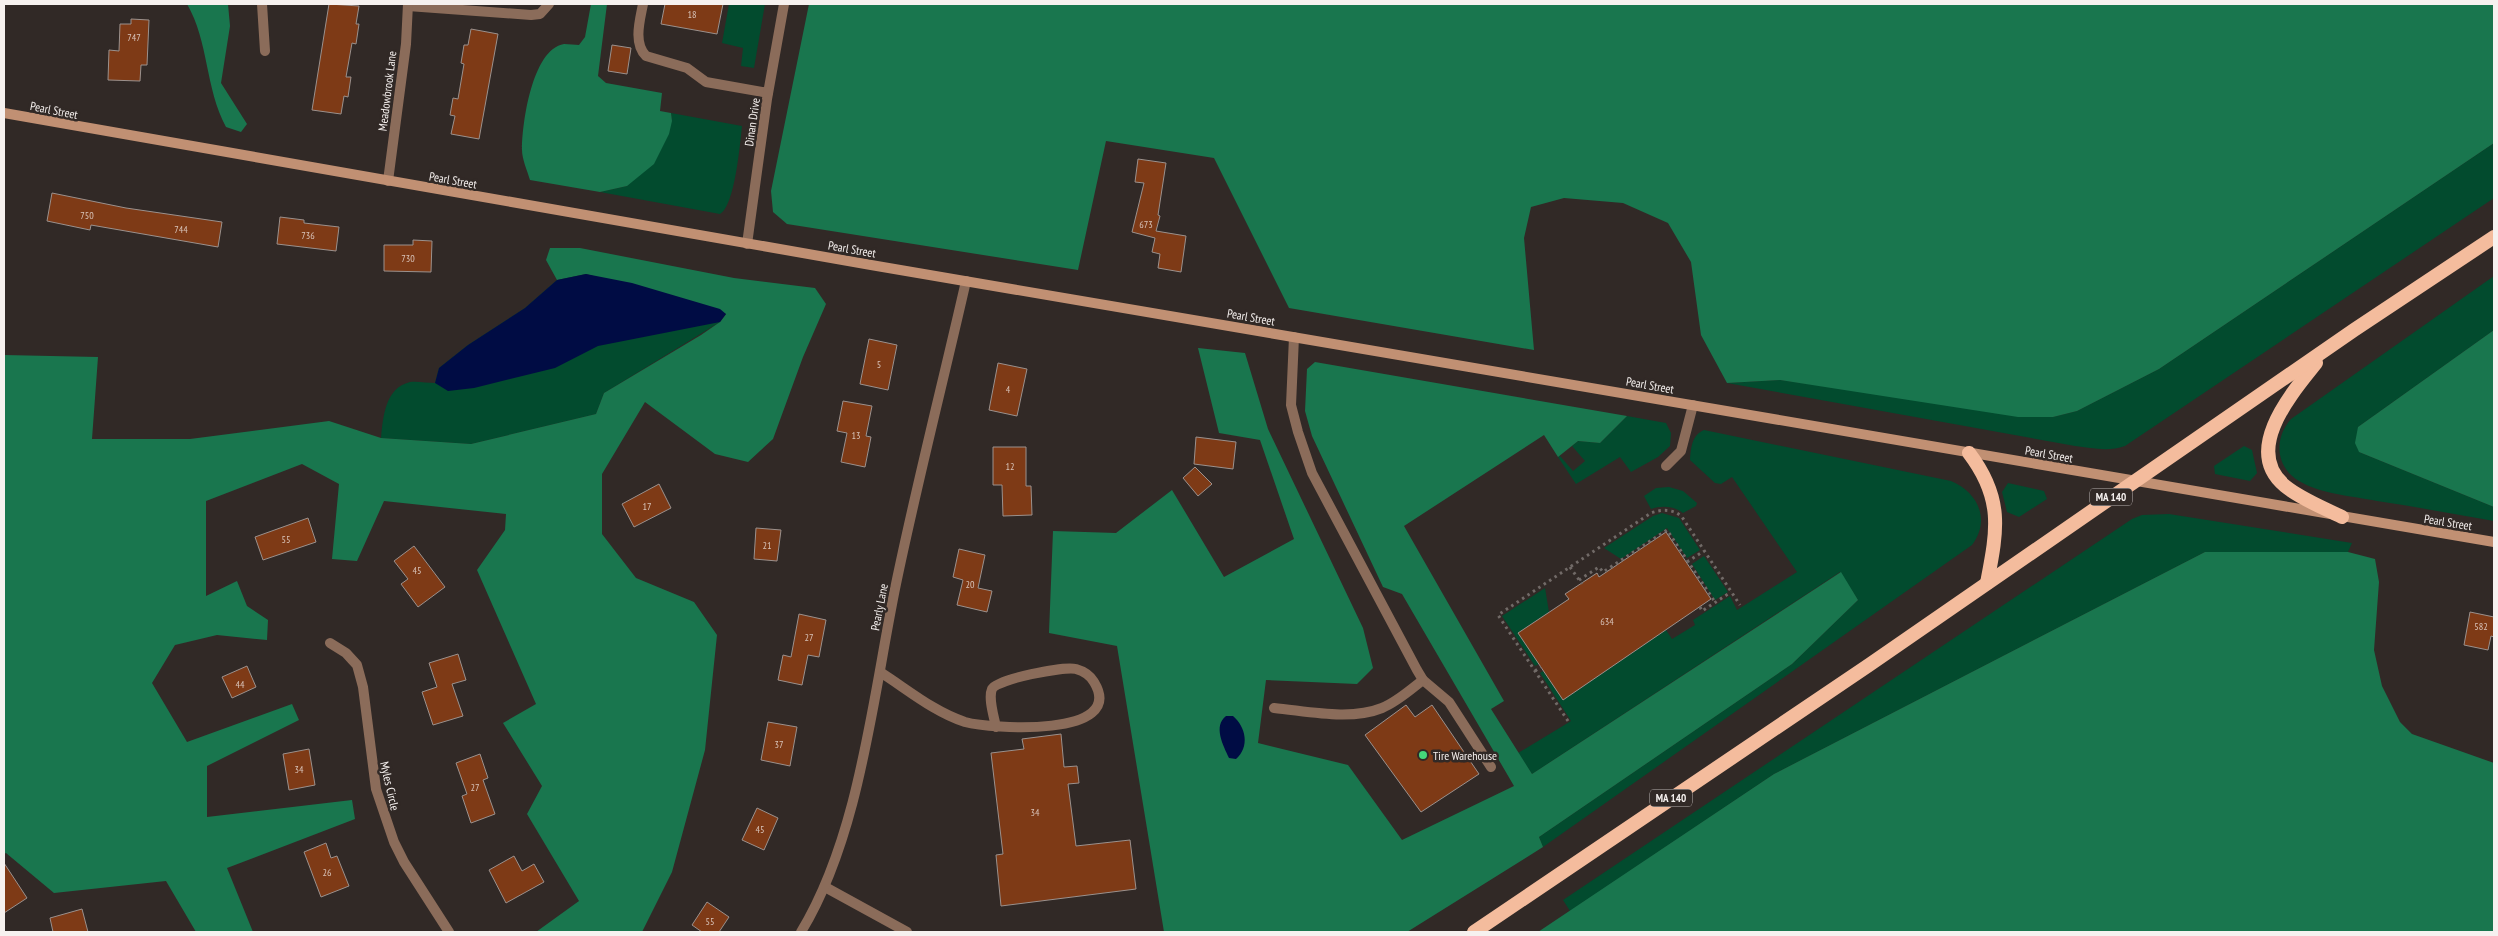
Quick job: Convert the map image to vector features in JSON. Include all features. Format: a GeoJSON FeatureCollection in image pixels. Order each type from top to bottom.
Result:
{"type":"FeatureCollection","features":[{"type":"Feature","properties":{"kind":"highway","name":"MA 140"},"geometry":{"type":"LineString","coordinates":[[1474,932],[2494,237]]}},
{"type":"Feature","properties":{"kind":"highway"},"geometry":{"type":"LineString","coordinates":[[2325,351],[2280,412],[2270,434],[2268,453],[2273,469],[2283,484],[2298,495],[2342,517]]}},
{"type":"Feature","properties":{"kind":"highway"},"geometry":{"type":"LineString","coordinates":[[1969,453],[1986,482],[1997,522],[1987,583]]}},
{"type":"Feature","properties":{"kind":"main road","name":"Pearl Street"},"geometry":{"type":"LineString","coordinates":[[4,113],[747,244],[2133,482],[2494,542]]}},
{"type":"Feature","properties":{"kind":"street"},"geometry":{"type":"LineString","coordinates":[[262,4],[265,51]]}},
{"type":"Feature","properties":{"kind":"street"},"geometry":{"type":"LineString","coordinates":[[408,5],[531,15],[540,14],[549,4]]}},
{"type":"Feature","properties":{"kind":"street"},"geometry":{"type":"LineString","coordinates":[[642,4],[639,30],[640,44],[642,52],[646,56],[687,68],[706,82],[768,93]]}},
{"type":"Feature","properties":{"kind":"street","name":"Dinan Drive"},"geometry":{"type":"LineString","coordinates":[[747,244],[768,93],[784,4]]}},
{"type":"Feature","properties":{"kind":"street","name":"Meadowbrook Lane"},"geometry":{"type":"LineString","coordinates":[[388,181],[406,44],[408,5]]}},
{"type":"Feature","properties":{"kind":"street","name":"Pearly Lane"},"geometry":{"type":"LineString","coordinates":[[800,932],[825,887],[848,817],[880,672],[897,582],[966,281]]}},
{"type":"Feature","properties":{"kind":"street"},"geometry":{"type":"LineString","coordinates":[[1294,337],[1291,405],[1312,473],[1423,680],[1449,702],[1490,767]]}},
{"type":"Feature","properties":{"kind":"street"},"geometry":{"type":"LineString","coordinates":[[1666,466],[1681,451],[1693,405]]}},
{"type":"Feature","properties":{"kind":"street","name":"Myles Circle"},"geometry":{"type":"LineString","coordinates":[[330,643],[346,653],[357,665],[365,700],[376,788],[394,842],[404,862],[449,932]]}},
{"type":"Feature","properties":{"kind":"street"},"geometry":{"type":"LineString","coordinates":[[880,672],[948,715],[965,722],[996,727],[1025,728],[1054,725],[1087,717],[1096,709],[1098,700],[1094,682],[1089,676],[1074,668],[1002,681],[992,689],[991,694],[996,727]]}},
{"type":"Feature","properties":{"kind":"street"},"geometry":{"type":"LineString","coordinates":[[1274,708],[1347,714],[1366,712],[1382,708],[1423,680]]}},
{"type":"Feature","properties":{"kind":"street"},"geometry":{"type":"LineString","coordinates":[[825,887],[907,932]]}},
{"type":"Feature","properties":{"kind":"path"},"geometry":{"type":"LineString","coordinates":[[1568,721],[1498,615],[1651,513],[1663,510],[1679,514],[1740,605]]}},
{"type":"Feature","properties":{"kind":"path"},"geometry":{"type":"LineString","coordinates":[[1570,567],[1581,582],[1600,567],[1603,572],[1667,530],[1715,602]]}},
{"type":"Feature","properties":{"kind":"path"},"geometry":{"type":"LineString","coordinates":[[1687,562],[1704,551]]}},
{"type":"Feature","properties":{"kind":"path"},"geometry":{"type":"LineString","coordinates":[[1700,608],[1702,611],[1731,592]]}},
{"type":"Feature","properties":{"kind":"path"},"geometry":{"type":"LineString","coordinates":[[1535,671],[1541,667]]}},
{"type":"Feature","properties":{"kind":"green space"},"geometry":{"type":"Polygon","coordinates":[[[187,4],[228,4],[230,26],[221,83],[247,124],[241,132],[226,127],[219,112],[199,34],[187,4]]]}},
{"type":"Feature","properties":{"kind":"green space"},"geometry":{"type":"Polygon","coordinates":[[[591,4],[607,4],[598,76],[606,83],[662,93],[660,111],[671,113],[672,121],[669,134],[654,164],[627,186],[600,192],[530,180],[522,150],[527,106],[537,73],[544,59],[553,49],[564,44],[579,45],[585,37],[591,4]]]}},
{"type":"Feature","properties":{"kind":"green space"},"geometry":{"type":"Polygon","coordinates":[[[729,4],[765,4],[754,68],[741,66],[743,48],[722,43],[729,4]]]}},
{"type":"Feature","properties":{"kind":"green space"},"geometry":{"type":"Polygon","coordinates":[[[809,4],[2494,4],[2494,143],[2159,369],[2077,411],[2053,417],[2018,417],[1780,380],[1727,383],[1701,335],[1691,262],[1668,223],[1623,203],[1564,198],[1531,207],[1524,238],[1534,350],[1289,308],[1214,158],[1106,141],[1078,270],[787,224],[773,212],[771,191],[809,4]]]}},
{"type":"Feature","properties":{"kind":"green space"},"geometry":{"type":"Polygon","coordinates":[[[671,113],[742,126],[733,187],[725,209],[720,214],[600,192],[627,186],[672,121],[671,113]]]}},
{"type":"Feature","properties":{"kind":"green space"},"geometry":{"type":"Polygon","coordinates":[[[2494,143],[2494,198],[2125,446],[2119,448],[2106,449],[2075,446],[1727,383],[1780,380],[2053,417],[2077,411],[2159,369],[2494,143]]]}},
{"type":"Feature","properties":{"kind":"green space"},"geometry":{"type":"Polygon","coordinates":[[[550,248],[580,248],[734,278],[815,288],[826,304],[803,357],[773,439],[748,462],[715,454],[645,402],[602,474],[602,534],[636,578],[694,602],[717,635],[705,750],[672,872],[642,932],[536,932],[579,901],[527,814],[542,786],[503,723],[536,704],[477,570],[505,530],[506,514],[384,501],[357,561],[332,559],[339,484],[302,464],[206,501],[206,596],[237,581],[247,606],[268,620],[267,640],[217,635],[175,645],[152,683],[187,742],[292,704],[299,720],[207,766],[207,817],[352,800],[355,819],[227,868],[253,932],[196,932],[166,881],[54,893],[6,853],[4,854],[4,355],[98,357],[92,439],[190,439],[329,421],[381,438],[471,444],[596,414],[604,393],[701,335],[720,322],[726,314],[586,274],[557,280],[546,260],[550,248]]]}},
{"type":"Feature","properties":{"kind":"green space"},"geometry":{"type":"Polygon","coordinates":[[[586,274],[720,322],[604,393],[596,414],[471,444],[381,438],[384,413],[395,390],[410,382],[435,383],[439,368],[468,345],[525,308],[557,280],[586,274]]]}},
{"type":"Feature","properties":{"kind":"green space"},"geometry":{"type":"Polygon","coordinates":[[[2494,276],[2494,330],[2358,427],[2359,452],[2494,507],[2494,521],[2327,492],[2299,481],[2291,475],[2281,460],[2280,443],[2285,427],[2291,419],[2494,276]]]}},
{"type":"Feature","properties":{"kind":"green space"},"geometry":{"type":"Polygon","coordinates":[[[2494,330],[2494,507],[2359,452],[2355,443],[2358,427],[2494,330]]]}},
{"type":"Feature","properties":{"kind":"green space"},"geometry":{"type":"Polygon","coordinates":[[[1198,348],[1245,353],[1268,429],[1363,628],[1373,668],[1357,684],[1266,680],[1258,743],[1348,765],[1402,840],[1514,786],[1402,594],[1383,587],[1312,436],[1305,411],[1307,369],[1315,362],[1627,416],[1600,443],[1578,441],[1558,457],[1544,435],[1404,526],[1504,701],[1491,709],[1532,774],[1841,572],[1858,600],[1792,664],[1539,837],[1543,847],[1407,932],[1164,932],[1117,646],[1049,633],[1053,531],[1116,533],[1172,490],[1224,577],[1294,539],[1260,440],[1219,433],[1198,348]]]}},
{"type":"Feature","properties":{"kind":"green space"},"geometry":{"type":"Polygon","coordinates":[[[1627,416],[1666,423],[1671,433],[1670,446],[1658,457],[1631,472],[1620,457],[1576,484],[1558,457],[1560,456],[1573,471],[1585,461],[1572,446],[1578,441],[1600,443],[1627,416]]]}},
{"type":"Feature","properties":{"kind":"green space"},"geometry":{"type":"Polygon","coordinates":[[[1704,430],[1951,481],[1975,499],[1981,517],[1978,536],[1972,545],[1543,847],[1539,837],[1792,664],[1858,600],[1840,572],[1532,774],[1518,753],[1571,721],[1540,673],[1543,671],[1563,700],[1666,630],[1672,639],[1695,625],[1693,620],[1730,596],[1737,610],[1797,572],[1732,477],[1721,484],[1715,483],[1690,460],[1695,438],[1704,430]]]}},
{"type":"Feature","properties":{"kind":"green space"},"geometry":{"type":"Polygon","coordinates":[[[2244,446],[2252,450],[2257,473],[2250,481],[2215,474],[2214,466],[2244,446]]]}},
{"type":"Feature","properties":{"kind":"green space"},"geometry":{"type":"Polygon","coordinates":[[[2008,483],[2044,491],[2047,499],[2019,517],[2007,512],[2002,492],[2008,483]]]}},
{"type":"Feature","properties":{"kind":"green space"},"geometry":{"type":"Polygon","coordinates":[[[1669,487],[1683,491],[1697,503],[1696,506],[1683,513],[1668,507],[1651,509],[1644,496],[1656,488],[1669,487]]]}},
{"type":"Feature","properties":{"kind":"green space"},"geometry":{"type":"Polygon","coordinates":[[[1662,513],[1679,518],[1700,550],[1687,558],[1667,528],[1621,559],[1604,548],[1653,516],[1662,513]]]}},
{"type":"Feature","properties":{"kind":"green space"},"geometry":{"type":"Polygon","coordinates":[[[2169,514],[2352,543],[2348,552],[2205,552],[1774,774],[1570,911],[1563,900],[2132,519],[2142,515],[2169,514]]]}},
{"type":"Feature","properties":{"kind":"green space"},"geometry":{"type":"Polygon","coordinates":[[[2205,552],[2348,552],[2375,559],[2379,582],[2374,650],[2382,686],[2400,722],[2412,734],[2494,763],[2494,932],[1538,932],[1774,774],[2205,552]]]}},
{"type":"Feature","properties":{"kind":"green space"},"geometry":{"type":"Polygon","coordinates":[[[1704,556],[1728,592],[1715,600],[1692,564],[1704,556]]]}},
{"type":"Feature","properties":{"kind":"green space"},"geometry":{"type":"Polygon","coordinates":[[[1545,588],[1549,612],[1518,633],[1539,664],[1535,666],[1502,616],[1545,588]]]}},
{"type":"Feature","properties":{"kind":"shaded area"},"geometry":{"type":"Polygon","coordinates":[[[586,274],[632,283],[720,309],[726,314],[720,322],[598,346],[555,368],[474,388],[448,391],[435,383],[439,368],[468,345],[525,308],[557,280],[586,274]]]}},
{"type":"Feature","properties":{"kind":"shaded area"},"geometry":{"type":"Polygon","coordinates":[[[1226,716],[1233,716],[1241,726],[1245,737],[1243,749],[1236,759],[1229,758],[1220,736],[1220,725],[1226,716]]]}},
{"type":"Feature","properties":{"kind":"building"},"geometry":{"type":"Polygon","coordinates":[[[329,4],[359,6],[356,24],[359,24],[356,44],[352,43],[346,77],[351,77],[348,97],[344,96],[341,114],[312,110],[329,4]]]}},
{"type":"Feature","properties":{"kind":"building"},"geometry":{"type":"Polygon","coordinates":[[[665,4],[723,4],[717,34],[661,24],[665,4]]]}},
{"type":"Feature","properties":{"kind":"building"},"geometry":{"type":"Polygon","coordinates":[[[131,19],[149,20],[147,65],[141,65],[140,81],[108,80],[109,50],[119,51],[120,24],[131,24],[131,19]]]}},
{"type":"Feature","properties":{"kind":"building"},"geometry":{"type":"Polygon","coordinates":[[[471,29],[498,34],[479,139],[451,134],[455,116],[450,115],[453,98],[458,99],[464,64],[461,63],[464,45],[468,45],[471,29]]]}},
{"type":"Feature","properties":{"kind":"building"},"geometry":{"type":"Polygon","coordinates":[[[612,45],[631,48],[627,74],[608,71],[612,45]]]}},
{"type":"Feature","properties":{"kind":"building"},"geometry":{"type":"Polygon","coordinates":[[[1138,159],[1166,163],[1158,215],[1160,216],[1156,231],[1186,236],[1181,272],[1158,268],[1160,254],[1152,252],[1155,238],[1132,232],[1144,183],[1135,182],[1138,159]]]}},
{"type":"Feature","properties":{"kind":"building"},"geometry":{"type":"Polygon","coordinates":[[[52,193],[126,208],[222,222],[218,247],[91,225],[90,230],[47,221],[52,193]]]}},
{"type":"Feature","properties":{"kind":"building"},"geometry":{"type":"Polygon","coordinates":[[[280,217],[304,220],[304,223],[339,227],[336,251],[277,244],[280,217]]]}},
{"type":"Feature","properties":{"kind":"building"},"geometry":{"type":"Polygon","coordinates":[[[413,240],[432,241],[431,272],[384,271],[384,245],[413,245],[413,240]]]}},
{"type":"Feature","properties":{"kind":"building"},"geometry":{"type":"Polygon","coordinates":[[[869,339],[897,345],[888,390],[860,384],[869,339]]]}},
{"type":"Feature","properties":{"kind":"building"},"geometry":{"type":"Polygon","coordinates":[[[998,363],[1027,369],[1017,416],[989,410],[998,363]]]}},
{"type":"Feature","properties":{"kind":"building"},"geometry":{"type":"Polygon","coordinates":[[[843,401],[872,406],[866,436],[871,437],[865,467],[841,462],[847,433],[837,431],[843,401]]]}},
{"type":"Feature","properties":{"kind":"building"},"geometry":{"type":"Polygon","coordinates":[[[1196,437],[1236,442],[1233,469],[1194,464],[1196,437]]]}},
{"type":"Feature","properties":{"kind":"building"},"geometry":{"type":"Polygon","coordinates":[[[993,447],[1026,447],[1026,486],[1031,486],[1032,515],[1003,516],[1002,485],[993,485],[993,447]]]}},
{"type":"Feature","properties":{"kind":"building"},"geometry":{"type":"Polygon","coordinates":[[[1195,467],[1212,484],[1198,496],[1183,478],[1195,467]]]}},
{"type":"Feature","properties":{"kind":"building"},"geometry":{"type":"Polygon","coordinates":[[[659,484],[671,508],[634,527],[622,504],[659,484]]]}},
{"type":"Feature","properties":{"kind":"building"},"geometry":{"type":"Polygon","coordinates":[[[308,518],[316,542],[263,560],[255,537],[308,518]]]}},
{"type":"Feature","properties":{"kind":"building"},"geometry":{"type":"Polygon","coordinates":[[[756,528],[781,530],[777,561],[754,559],[756,528]]]}},
{"type":"Feature","properties":{"kind":"building"},"geometry":{"type":"Polygon","coordinates":[[[1666,532],[1711,599],[1563,700],[1518,633],[1569,599],[1565,594],[1597,573],[1599,577],[1666,532]]]}},
{"type":"Feature","properties":{"kind":"building"},"geometry":{"type":"Polygon","coordinates":[[[414,546],[445,587],[418,607],[401,584],[408,579],[394,561],[414,546]]]}},
{"type":"Feature","properties":{"kind":"building"},"geometry":{"type":"Polygon","coordinates":[[[959,549],[985,555],[978,588],[992,591],[987,612],[957,605],[963,580],[953,577],[959,549]]]}},
{"type":"Feature","properties":{"kind":"building"},"geometry":{"type":"Polygon","coordinates":[[[2470,612],[2494,617],[2494,637],[2491,636],[2488,650],[2464,645],[2470,612]]]}},
{"type":"Feature","properties":{"kind":"building"},"geometry":{"type":"Polygon","coordinates":[[[799,614],[826,620],[819,657],[808,655],[802,685],[778,680],[783,655],[791,657],[799,614]]]}},
{"type":"Feature","properties":{"kind":"building"},"geometry":{"type":"Polygon","coordinates":[[[458,654],[466,680],[452,684],[463,716],[433,725],[422,692],[437,687],[429,663],[458,654]]]}},
{"type":"Feature","properties":{"kind":"building"},"geometry":{"type":"Polygon","coordinates":[[[247,666],[256,687],[232,698],[222,677],[247,666]]]}},
{"type":"Feature","properties":{"kind":"building","name":"Tire Warehouse"},"geometry":{"type":"Polygon","coordinates":[[[1406,705],[1415,717],[1432,705],[1479,774],[1421,812],[1365,735],[1406,705]]]}},
{"type":"Feature","properties":{"kind":"building"},"geometry":{"type":"Polygon","coordinates":[[[768,722],[797,727],[790,766],[761,760],[768,722]]]}},
{"type":"Feature","properties":{"kind":"building"},"geometry":{"type":"Polygon","coordinates":[[[1061,734],[1064,767],[1077,766],[1079,783],[1068,784],[1076,846],[1130,840],[1136,889],[1001,906],[996,855],[1003,854],[991,753],[1024,749],[1022,739],[1061,734]]]}},
{"type":"Feature","properties":{"kind":"building"},"geometry":{"type":"Polygon","coordinates":[[[309,749],[315,785],[289,790],[283,754],[309,749]]]}},
{"type":"Feature","properties":{"kind":"building"},"geometry":{"type":"Polygon","coordinates":[[[480,754],[488,778],[483,780],[495,814],[471,823],[462,796],[467,794],[456,763],[480,754]]]}},
{"type":"Feature","properties":{"kind":"building"},"geometry":{"type":"Polygon","coordinates":[[[757,808],[778,818],[764,850],[742,840],[757,808]]]}},
{"type":"Feature","properties":{"kind":"building"},"geometry":{"type":"Polygon","coordinates":[[[326,843],[331,858],[337,856],[349,886],[321,897],[304,852],[326,843]]]}},
{"type":"Feature","properties":{"kind":"building"},"geometry":{"type":"Polygon","coordinates":[[[514,856],[522,871],[534,864],[544,882],[506,903],[489,870],[514,856]]]}},
{"type":"Feature","properties":{"kind":"building"},"geometry":{"type":"Polygon","coordinates":[[[4,863],[27,898],[4,913],[4,863]]]}},
{"type":"Feature","properties":{"kind":"building"},"geometry":{"type":"Polygon","coordinates":[[[707,902],[729,917],[719,932],[702,932],[692,925],[707,902]]]}},
{"type":"Feature","properties":{"kind":"building"},"geometry":{"type":"Polygon","coordinates":[[[82,909],[88,932],[53,932],[50,918],[82,909]]]}},
{"type":"Feature","properties":{"kind":"place","name":"Tire Warehouse"},"geometry":{"type":"Point","coordinates":[1423,755]}}]}
